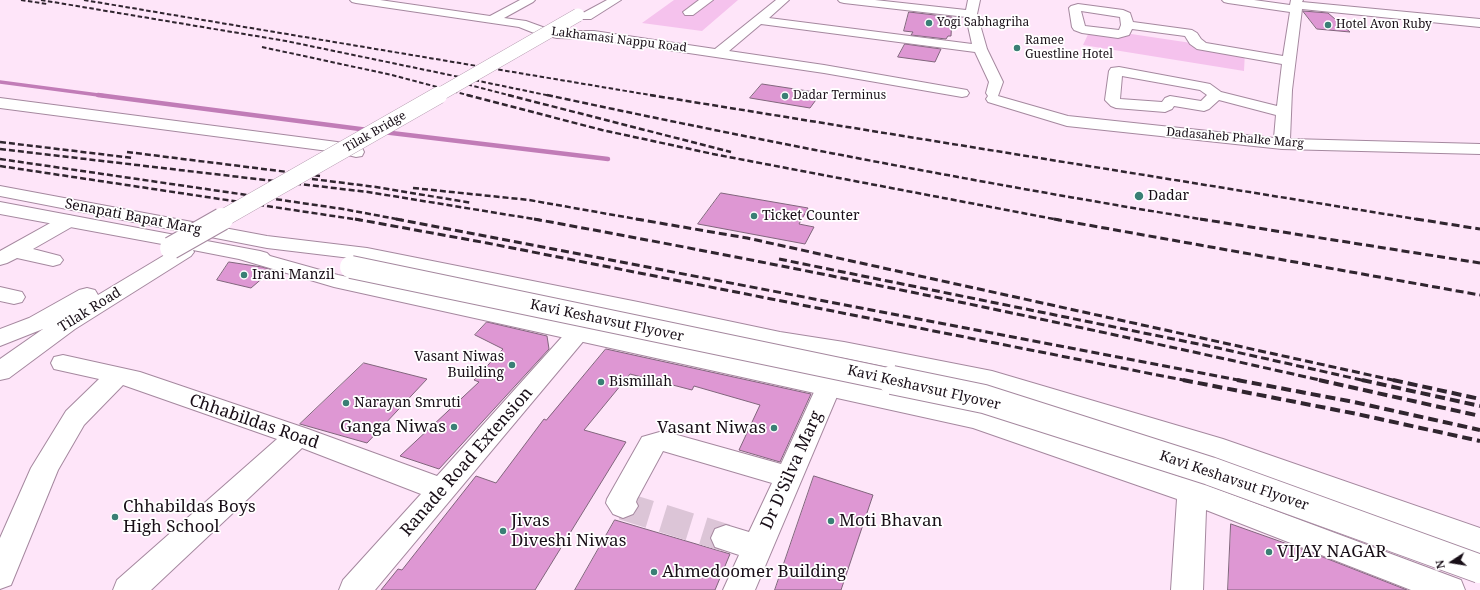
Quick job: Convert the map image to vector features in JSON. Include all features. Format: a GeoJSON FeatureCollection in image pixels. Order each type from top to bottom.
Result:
{"type":"FeatureCollection","features":[{"type":"Feature","properties":{"kind":"street","name":"Lakhamasi Nappu Road"},"geometry":{"type":"LineString","coordinates":[[356,0],[522,24],[530,28],[576,36],[594,35],[907,82]]}},
{"type":"Feature","properties":{"kind":"street"},"geometry":{"type":"LineString","coordinates":[[424,10],[446,0]]}},
{"type":"Feature","properties":{"kind":"street"},"geometry":{"type":"LineString","coordinates":[[491,20],[529,0]]}},
{"type":"Feature","properties":{"kind":"street"},"geometry":{"type":"LineString","coordinates":[[582,15],[604,0]]}},
{"type":"Feature","properties":{"kind":"street"},"geometry":{"type":"LineString","coordinates":[[582,15],[615,0]]}},
{"type":"Feature","properties":{"kind":"street"},"geometry":{"type":"LineString","coordinates":[[689,12],[707,0]]}},
{"type":"Feature","properties":{"kind":"street"},"geometry":{"type":"LineString","coordinates":[[718,54],[783,0]]}},
{"type":"Feature","properties":{"kind":"street"},"geometry":{"type":"LineString","coordinates":[[844,0],[971,14]]}},
{"type":"Feature","properties":{"kind":"street"},"geometry":{"type":"LineString","coordinates":[[974,0],[971,14],[980,49],[996,82],[980,94]]}},
{"type":"Feature","properties":{"kind":"street"},"geometry":{"type":"LineString","coordinates":[[1228,0],[1480,22]]}},
{"type":"Feature","properties":{"kind":"street"},"geometry":{"type":"LineString","coordinates":[[1364,0],[1373,12]]}},
{"type":"Feature","properties":{"kind":"street"},"geometry":{"type":"LineString","coordinates":[[1282,144],[1289,61],[1296,5]]}},
{"type":"Feature","properties":{"kind":"street"},"geometry":{"type":"LineString","coordinates":[[1403,5],[1412,16]]}},
{"type":"Feature","properties":{"kind":"street","name":"Tilak Bridge"},"geometry":{"type":"LineString","coordinates":[[178,250],[582,15]]}},
{"type":"Feature","properties":{"kind":"street"},"geometry":{"type":"LineString","coordinates":[[758,20],[980,49]]}},
{"type":"Feature","properties":{"kind":"street"},"geometry":{"type":"LineString","coordinates":[[1127,25],[1188,33],[1193,36],[1194,41],[1202,46],[1289,61]]}},
{"type":"Feature","properties":{"kind":"street"},"geometry":{"type":"LineString","coordinates":[[1216,95],[1204,106],[1170,101],[1165,107],[1116,103],[1112,100],[1116,71],[1119,71],[1205,87],[1216,95],[1284,112]]}},
{"type":"Feature","properties":{"kind":"street","name":"Dadasaheb Phalke Marg"},"geometry":{"type":"LineString","coordinates":[[907,82],[980,94],[1067,121],[1282,144],[1480,149]]}},
{"type":"Feature","properties":{"kind":"street"},"geometry":{"type":"LineString","coordinates":[[0,103],[350,150]]}},
{"type":"Feature","properties":{"kind":"street","name":"Senapati Bapat Marg"},"geometry":{"type":"LineString","coordinates":[[0,192],[257,249]]}},
{"type":"Feature","properties":{"kind":"street","name":"Senapati Bapat Marg"},"geometry":{"type":"LineString","coordinates":[[0,208],[68,221],[257,249]]}},
{"type":"Feature","properties":{"kind":"street"},"geometry":{"type":"LineString","coordinates":[[7,255],[68,221]]}},
{"type":"Feature","properties":{"kind":"street"},"geometry":{"type":"LineString","coordinates":[[257,249],[334,281],[976,419],[1192,492],[1449,590]]}},
{"type":"Feature","properties":{"kind":"street"},"geometry":{"type":"LineString","coordinates":[[257,249],[367,254],[632,307],[780,340],[844,350],[992,380],[1213,446],[1480,541]]}},
{"type":"Feature","properties":{"kind":"street","name":"Kavi Keshavsut Flyover"},"geometry":{"type":"LineString","coordinates":[[257,249],[351,267],[984,400],[1210,471],[1480,569]]}},
{"type":"Feature","properties":{"kind":"street","name":"Tilak Road"},"geometry":{"type":"LineString","coordinates":[[0,338],[36,323],[178,250]]}},
{"type":"Feature","properties":{"kind":"street","name":"Tilak Road"},"geometry":{"type":"LineString","coordinates":[[0,372],[74,319],[178,250]]}},
{"type":"Feature","properties":{"kind":"street"},"geometry":{"type":"LineString","coordinates":[[7,255],[53,260]]}},
{"type":"Feature","properties":{"kind":"street","name":"Ranade Road Extension"},"geometry":{"type":"LineString","coordinates":[[355,590],[578,333]]}},
{"type":"Feature","properties":{"kind":"street","name":"Dr D'Silva Marg"},"geometry":{"type":"LineString","coordinates":[[739,590],[844,350]]}},
{"type":"Feature","properties":{"kind":"street","name":"Chhabildas Road"},"geometry":{"type":"LineString","coordinates":[[64,363],[131,378],[298,436],[442,490]]}},
{"type":"Feature","properties":{"kind":"street"},"geometry":{"type":"LineString","coordinates":[[0,575],[45,468],[75,418],[118,375]]}},
{"type":"Feature","properties":{"kind":"street"},"geometry":{"type":"LineString","coordinates":[[129,590],[298,436]]}},
{"type":"Feature","properties":{"kind":"street"},"geometry":{"type":"LineString","coordinates":[[623,506],[621,503],[622,499],[652,444],[657,442],[663,441],[789,477]]}},
{"type":"Feature","properties":{"kind":"street"},"geometry":{"type":"LineString","coordinates":[[1187,590],[1192,492],[1213,446]]}},
{"type":"Feature","properties":{"kind":"street"},"geometry":{"type":"LineString","coordinates":[[726,538],[758,548]]}},
{"type":"Feature","properties":{"kind":"shaded area"},"geometry":{"type":"Polygon","coordinates":[[[674,0],[738,0],[702,31],[642,23],[674,0]]]}},
{"type":"Feature","properties":{"kind":"shaded area"},"geometry":{"type":"Polygon","coordinates":[[[1091,28],[1245,51],[1244,71],[1083,45],[1091,28]]]}},
{"type":"Feature","properties":{"kind":"building"},"geometry":{"type":"Polygon","coordinates":[[[1303,11],[1328,13],[1350,32],[1317,29],[1303,11]]]}},
{"type":"Feature","properties":{"kind":"building","name":"Yogi Sabhagriha"},"geometry":{"type":"Polygon","coordinates":[[[909,12],[952,17],[951,36],[948,36],[946,39],[911,35],[913,32],[904,31],[909,12]]]}},
{"type":"Feature","properties":{"kind":"building"},"geometry":{"type":"Polygon","coordinates":[[[905,44],[941,49],[935,62],[898,57],[905,44]]]}},
{"type":"Feature","properties":{"kind":"building","name":"Dadar Terminus"},"geometry":{"type":"Polygon","coordinates":[[[762,84],[821,93],[810,108],[750,98],[762,84]]]}},
{"type":"Feature","properties":{"kind":"building","name":"Ticket Counter"},"geometry":{"type":"Polygon","coordinates":[[[721,193],[808,208],[799,224],[814,227],[805,244],[698,224],[721,193]]]}},
{"type":"Feature","properties":{"kind":"building","name":"Irani Manzil"},"geometry":{"type":"Polygon","coordinates":[[[229,262],[272,270],[251,288],[217,280],[229,262]]]}},
{"type":"Feature","properties":{"kind":"building"},"geometry":{"type":"Polygon","coordinates":[[[487,322],[547,336],[549,349],[439,469],[400,456],[479,382],[474,380],[503,349],[475,335],[487,322]]]}},
{"type":"Feature","properties":{"kind":"building"},"geometry":{"type":"Polygon","coordinates":[[[606,349],[811,394],[780,462],[739,450],[760,405],[694,386],[692,390],[630,374],[584,430],[626,442],[535,590],[381,590],[398,569],[402,570],[476,476],[496,483],[544,419],[546,420],[606,349]]]}},
{"type":"Feature","properties":{"kind":"building","name":"Narayan Smruti"},"geometry":{"type":"Polygon","coordinates":[[[364,363],[427,379],[367,443],[300,424],[364,363]]]}},
{"type":"Feature","properties":{"kind":"building","name":"Moti Bhavan"},"geometry":{"type":"Polygon","coordinates":[[[814,476],[873,495],[841,590],[775,590],[814,476]]]}},
{"type":"Feature","properties":{"kind":"building","name":"Ahmedoomer Building"},"geometry":{"type":"Polygon","coordinates":[[[615,520],[730,554],[715,590],[575,590],[615,520]]]}},
{"type":"Feature","properties":{"kind":"building","name":"VIJAY NAGAR"},"geometry":{"type":"Polygon","coordinates":[[[1231,524],[1310,552],[1407,590],[1228,590],[1231,524]]]}},
{"type":"Feature","properties":{"kind":"waterway"},"geometry":{"type":"LineString","coordinates":[[0,82],[106,96]]}},
{"type":"Feature","properties":{"kind":"waterway"},"geometry":{"type":"LineString","coordinates":[[98,95],[368,130]]}},
{"type":"Feature","properties":{"kind":"waterway"},"geometry":{"type":"LineString","coordinates":[[383,132],[608,159]]}},
{"type":"Feature","properties":{"kind":"tunnel"},"geometry":{"type":"LineString","coordinates":[[623,506],[726,538]]}},
{"type":"Feature","properties":{"kind":"railway"},"geometry":{"type":"LineString","coordinates":[[21,0],[47,4]]}},
{"type":"Feature","properties":{"kind":"railway"},"geometry":{"type":"LineString","coordinates":[[41,0],[286,41],[551,96]]}},
{"type":"Feature","properties":{"kind":"railway"},"geometry":{"type":"LineString","coordinates":[[84,0],[651,95]]}},
{"type":"Feature","properties":{"kind":"railway"},"geometry":{"type":"LineString","coordinates":[[262,47],[392,75],[471,96]]}},
{"type":"Feature","properties":{"kind":"railway"},"geometry":{"type":"LineString","coordinates":[[454,81],[512,96]]}},
{"type":"Feature","properties":{"kind":"railway"},"geometry":{"type":"LineString","coordinates":[[467,95],[602,130],[713,154],[1059,220]]}},
{"type":"Feature","properties":{"kind":"railway"},"geometry":{"type":"LineString","coordinates":[[508,95],[731,152]]}},
{"type":"Feature","properties":{"kind":"railway"},"geometry":{"type":"LineString","coordinates":[[547,95],[876,162],[1201,219]]}},
{"type":"Feature","properties":{"kind":"railway"},"geometry":{"type":"LineString","coordinates":[[651,95],[1422,220]]}},
{"type":"Feature","properties":{"kind":"railway"},"geometry":{"type":"LineString","coordinates":[[651,95],[656,96]]}},
{"type":"Feature","properties":{"kind":"railway"},"geometry":{"type":"LineString","coordinates":[[0,142],[133,158]]}},
{"type":"Feature","properties":{"kind":"railway"},"geometry":{"type":"LineString","coordinates":[[0,149],[368,192],[535,219]]}},
{"type":"Feature","properties":{"kind":"railway"},"geometry":{"type":"LineString","coordinates":[[127,152],[320,176]]}},
{"type":"Feature","properties":{"kind":"railway"},"geometry":{"type":"LineString","coordinates":[[0,159],[343,209],[402,220]]}},
{"type":"Feature","properties":{"kind":"railway"},"geometry":{"type":"LineString","coordinates":[[0,166],[360,220]]}},
{"type":"Feature","properties":{"kind":"railway"},"geometry":{"type":"LineString","coordinates":[[312,179],[376,187],[472,203]]}},
{"type":"Feature","properties":{"kind":"railway"},"geometry":{"type":"LineString","coordinates":[[413,188],[529,200],[642,220]]}},
{"type":"Feature","properties":{"kind":"railway"},"geometry":{"type":"LineString","coordinates":[[355,219],[487,243],[1188,381]]}},
{"type":"Feature","properties":{"kind":"railway"},"geometry":{"type":"LineString","coordinates":[[396,219],[1243,381]]}},
{"type":"Feature","properties":{"kind":"railway"},"geometry":{"type":"LineString","coordinates":[[535,219],[540,220]]}},
{"type":"Feature","properties":{"kind":"railway"},"geometry":{"type":"LineString","coordinates":[[535,219],[732,256],[930,296],[1324,381]]}},
{"type":"Feature","properties":{"kind":"railway"},"geometry":{"type":"LineString","coordinates":[[636,219],[747,238],[1397,381]]}},
{"type":"Feature","properties":{"kind":"railway"},"geometry":{"type":"LineString","coordinates":[[1054,219],[1480,295]]}},
{"type":"Feature","properties":{"kind":"railway"},"geometry":{"type":"LineString","coordinates":[[1201,219],[1480,263]]}},
{"type":"Feature","properties":{"kind":"railway"},"geometry":{"type":"LineString","coordinates":[[1201,219],[1206,220]]}},
{"type":"Feature","properties":{"kind":"railway"},"geometry":{"type":"LineString","coordinates":[[1416,219],[1480,229]]}},
{"type":"Feature","properties":{"kind":"railway"},"geometry":{"type":"LineString","coordinates":[[779,259],[1218,348],[1366,381]]}},
{"type":"Feature","properties":{"kind":"railway"},"geometry":{"type":"LineString","coordinates":[[1183,380],[1357,414],[1480,441]]}},
{"type":"Feature","properties":{"kind":"railway"},"geometry":{"type":"LineString","coordinates":[[1237,380],[1354,402],[1480,430]]}},
{"type":"Feature","properties":{"kind":"railway"},"geometry":{"type":"LineString","coordinates":[[1319,380],[1480,416]]}},
{"type":"Feature","properties":{"kind":"railway"},"geometry":{"type":"LineString","coordinates":[[1362,380],[1480,406]]}},
{"type":"Feature","properties":{"kind":"railway"},"geometry":{"type":"LineString","coordinates":[[1393,380],[1480,399]]}},
{"type":"Feature","properties":{"kind":"place","name":"Yogi Sabhagriha"},"geometry":{"type":"Point","coordinates":[929,23]}},
{"type":"Feature","properties":{"kind":"place","name":"Hotel Avon Ruby"},"geometry":{"type":"Point","coordinates":[1328,25]}},
{"type":"Feature","properties":{"kind":"place","name":"Ramee Guestline Hotel"},"geometry":{"type":"Point","coordinates":[1017,48]}},
{"type":"Feature","properties":{"kind":"place","name":"Dadar Terminus"},"geometry":{"type":"Point","coordinates":[785,96]}},
{"type":"Feature","properties":{"kind":"place","name":"Dadar"},"geometry":{"type":"Point","coordinates":[1139,196]}},
{"type":"Feature","properties":{"kind":"place","name":"Ticket Counter"},"geometry":{"type":"Point","coordinates":[754,216]}},
{"type":"Feature","properties":{"kind":"place","name":"Irani Manzil"},"geometry":{"type":"Point","coordinates":[244,275]}},
{"type":"Feature","properties":{"kind":"place","name":"Vasant Niwas Building"},"geometry":{"type":"Point","coordinates":[512,365]}},
{"type":"Feature","properties":{"kind":"place","name":"Bismillah"},"geometry":{"type":"Point","coordinates":[601,382]}},
{"type":"Feature","properties":{"kind":"place","name":"Narayan Smruti"},"geometry":{"type":"Point","coordinates":[346,403]}},
{"type":"Feature","properties":{"kind":"place","name":"Ganga Niwas"},"geometry":{"type":"Point","coordinates":[454,427]}},
{"type":"Feature","properties":{"kind":"place","name":"Vasant Niwas"},"geometry":{"type":"Point","coordinates":[774,428]}},
{"type":"Feature","properties":{"kind":"place","name":"Chhabildas Boys High School"},"geometry":{"type":"Point","coordinates":[115,517]}},
{"type":"Feature","properties":{"kind":"place","name":"Moti Bhavan"},"geometry":{"type":"Point","coordinates":[831,521]}},
{"type":"Feature","properties":{"kind":"place","name":"Jivas Diveshi Niwas"},"geometry":{"type":"Point","coordinates":[503,531]}},
{"type":"Feature","properties":{"kind":"place","name":"VIJAY NAGAR"},"geometry":{"type":"Point","coordinates":[1269,552]}},
{"type":"Feature","properties":{"kind":"place","name":"Ahmedoomer Building"},"geometry":{"type":"Point","coordinates":[654,572]}}]}
